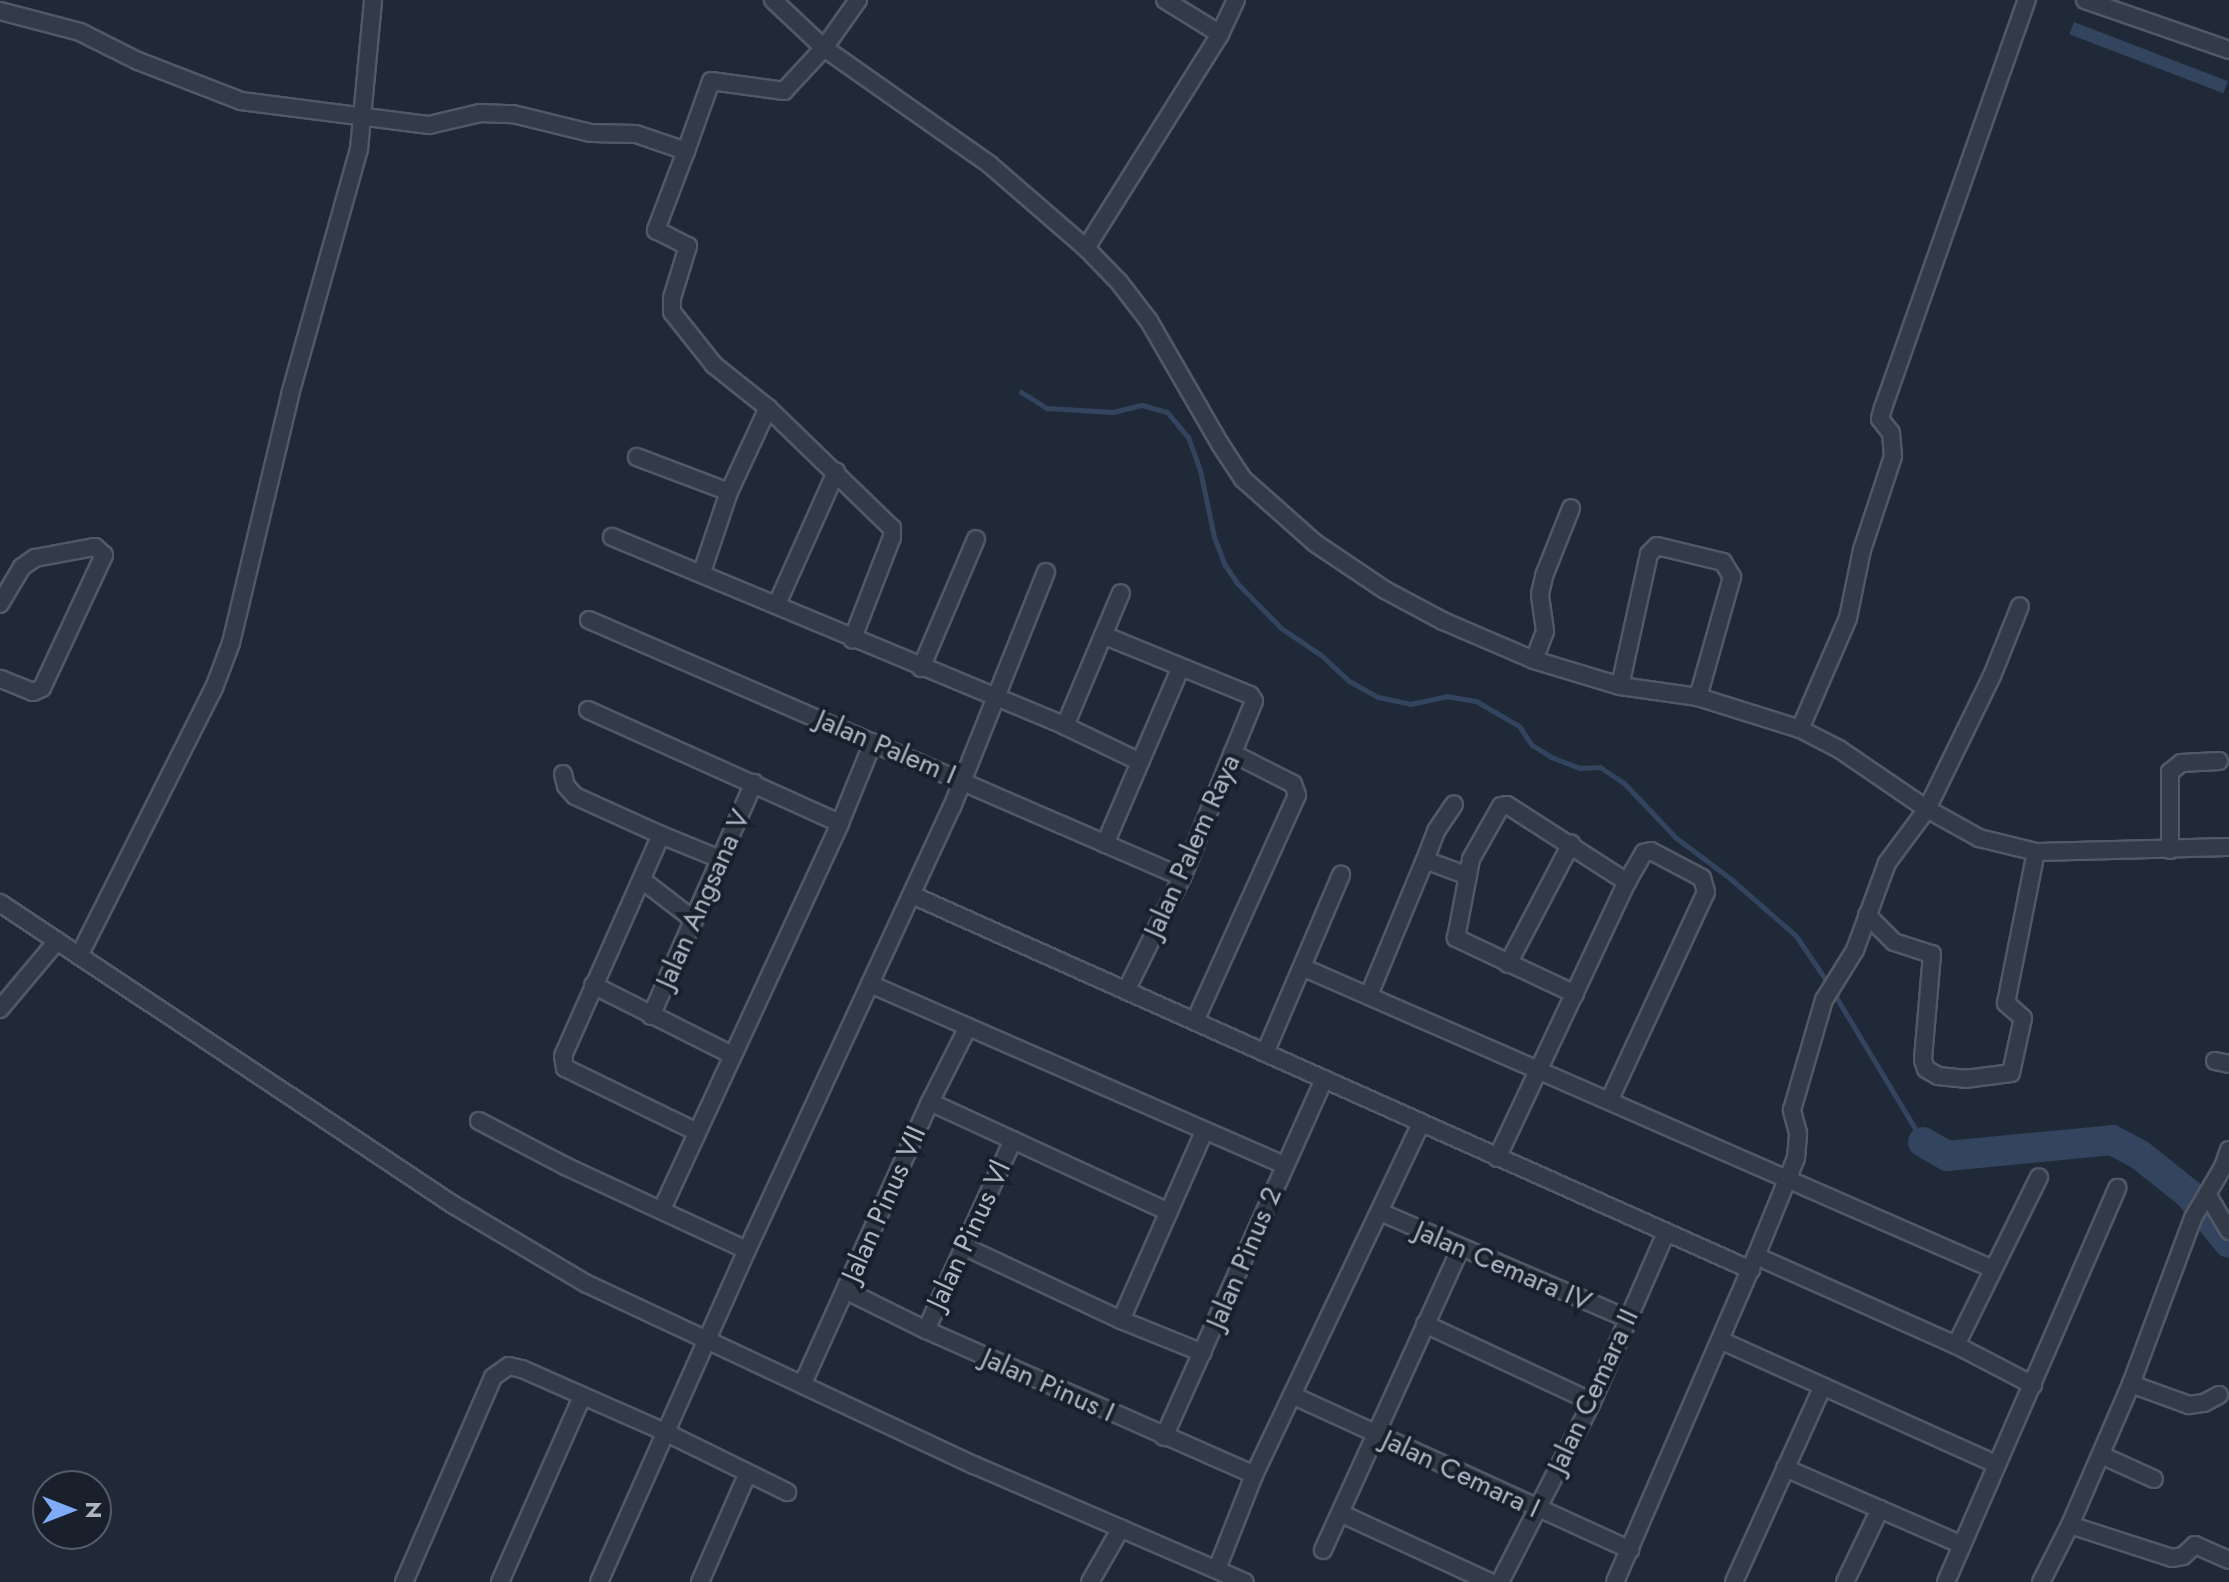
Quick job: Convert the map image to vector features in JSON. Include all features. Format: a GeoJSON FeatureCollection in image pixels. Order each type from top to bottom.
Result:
{"type":"FeatureCollection","features":[{"type":"Feature","properties":{"kind":"street"},"geometry":{"type":"LineString","coordinates":[[79,956],[214,688],[233,635],[291,391],[351,183],[373,0]]}},
{"type":"Feature","properties":{"kind":"street"},"geometry":{"type":"LineString","coordinates":[[773,0],[824,48],[989,164],[1086,248],[1119,282],[1149,321],[1234,467],[1257,492],[1350,569],[1443,621],[1534,660],[1620,686],[1698,697],[1800,729],[1839,749],[1927,809],[1979,838],[2036,852],[2229,847]]}},
{"type":"Feature","properties":{"kind":"street"},"geometry":{"type":"LineString","coordinates":[[852,640],[893,531],[768,408],[714,365],[671,309],[689,247],[658,233],[656,227],[712,80],[784,91],[824,48],[858,0]]}},
{"type":"Feature","properties":{"kind":"street"},"geometry":{"type":"LineString","coordinates":[[1165,0],[1220,34]]}},
{"type":"Feature","properties":{"kind":"street"},"geometry":{"type":"LineString","coordinates":[[1086,248],[1220,34],[1236,0]]}},
{"type":"Feature","properties":{"kind":"street"},"geometry":{"type":"LineString","coordinates":[[2085,0],[2229,50]]}},
{"type":"Feature","properties":{"kind":"street"},"geometry":{"type":"LineString","coordinates":[[1800,729],[1848,618],[1862,550],[1893,456],[1891,433],[1880,419],[1883,408],[2026,1]]}},
{"type":"Feature","properties":{"kind":"street"},"geometry":{"type":"LineString","coordinates":[[0,11],[80,32],[138,61],[241,101],[429,125],[480,113],[513,114],[591,133],[636,134],[686,151]]}},
{"type":"Feature","properties":{"kind":"street"},"geometry":{"type":"LineString","coordinates":[[702,572],[729,492],[768,408]]}},
{"type":"Feature","properties":{"kind":"street"},"geometry":{"type":"LineString","coordinates":[[637,457],[729,492]]}},
{"type":"Feature","properties":{"kind":"street"},"geometry":{"type":"LineString","coordinates":[[777,604],[836,472]]}},
{"type":"Feature","properties":{"kind":"street"},"geometry":{"type":"LineString","coordinates":[[1534,660],[1545,631],[1540,594],[1544,576],[1571,508]]}},
{"type":"Feature","properties":{"kind":"street"},"geometry":{"type":"LineString","coordinates":[[612,537],[777,604],[852,640],[1065,726],[1140,762]]}},
{"type":"Feature","properties":{"kind":"street"},"geometry":{"type":"LineString","coordinates":[[921,668],[976,539]]}},
{"type":"Feature","properties":{"kind":"street"},"geometry":{"type":"LineString","coordinates":[[1620,686],[1649,554],[1657,546],[1723,562],[1732,577],[1698,697]]}},
{"type":"Feature","properties":{"kind":"street"},"geometry":{"type":"LineString","coordinates":[[0,604],[22,567],[35,558],[95,547],[104,555],[42,688],[33,692],[0,679]]}},
{"type":"Feature","properties":{"kind":"street"},"geometry":{"type":"LineString","coordinates":[[599,1582],[747,1250],[964,780],[1046,572]]}},
{"type":"Feature","properties":{"kind":"street"},"geometry":{"type":"LineString","coordinates":[[1065,726],[1121,593]]}},
{"type":"Feature","properties":{"kind":"street"},"geometry":{"type":"LineString","coordinates":[[1615,1582],[1722,1341],[1788,1178],[1797,1145],[1792,1110],[1824,1000],[1844,970],[1887,863],[1927,809],[1992,676],[2020,606]]}},
{"type":"Feature","properties":{"kind":"street","name":"Jalan Palem I"},"geometry":{"type":"LineString","coordinates":[[589,620],[1182,877]]}},
{"type":"Feature","properties":{"kind":"street"},"geometry":{"type":"LineString","coordinates":[[1103,635],[1180,669],[1105,844]]}},
{"type":"Feature","properties":{"kind":"street","name":"Jalan Palem Raya"},"geometry":{"type":"LineString","coordinates":[[1126,991],[1182,877],[1254,701],[1250,695],[1180,669]]}},
{"type":"Feature","properties":{"kind":"street"},"geometry":{"type":"LineString","coordinates":[[588,710],[840,823]]}},
{"type":"Feature","properties":{"kind":"street"},"geometry":{"type":"LineString","coordinates":[[662,1209],[840,823],[873,742]]}},
{"type":"Feature","properties":{"kind":"street"},"geometry":{"type":"LineString","coordinates":[[1195,1021],[1297,795],[1293,784],[1232,753]]}},
{"type":"Feature","properties":{"kind":"street"},"geometry":{"type":"LineString","coordinates":[[2170,850],[2170,772],[2181,763],[2219,761]]}},
{"type":"Feature","properties":{"kind":"street"},"geometry":{"type":"LineString","coordinates":[[563,774],[566,786],[575,796],[720,859]]}},
{"type":"Feature","properties":{"kind":"street","name":"Jalan Angsana V"},"geometry":{"type":"LineString","coordinates":[[651,1016],[754,783]]}},
{"type":"Feature","properties":{"kind":"street"},"geometry":{"type":"LineString","coordinates":[[1369,995],[1436,831],[1454,804]]}},
{"type":"Feature","properties":{"kind":"street"},"geometry":{"type":"LineString","coordinates":[[1575,994],[1456,938],[1468,867],[1501,806],[1514,808],[1627,882]]}},
{"type":"Feature","properties":{"kind":"street"},"geometry":{"type":"LineString","coordinates":[[661,835],[563,1056],[565,1068],[697,1132]]}},
{"type":"Feature","properties":{"kind":"street"},"geometry":{"type":"LineString","coordinates":[[1508,964],[1571,844]]}},
{"type":"Feature","properties":{"kind":"street"},"geometry":{"type":"LineString","coordinates":[[1497,1158],[1627,882],[1644,853],[1651,851],[1702,878],[1707,885],[1609,1101]]}},
{"type":"Feature","properties":{"kind":"street"},"geometry":{"type":"LineString","coordinates":[[1867,915],[1894,942],[1932,954],[1923,1060],[1926,1069],[1938,1076],[1965,1079],[2013,1073],[2023,1018],[2006,1003],[2036,852]]}},
{"type":"Feature","properties":{"kind":"street"},"geometry":{"type":"LineString","coordinates":[[1425,860],[1468,876]]}},
{"type":"Feature","properties":{"kind":"street"},"geometry":{"type":"LineString","coordinates":[[1265,1053],[1341,875]]}},
{"type":"Feature","properties":{"kind":"street"},"geometry":{"type":"LineString","coordinates":[[642,880],[694,920]]}},
{"type":"Feature","properties":{"kind":"street"},"geometry":{"type":"LineString","coordinates":[[912,895],[1666,1233],[1753,1263],[1956,1345],[2033,1385]]}},
{"type":"Feature","properties":{"kind":"street"},"geometry":{"type":"LineString","coordinates":[[0,903],[512,1242],[587,1284],[974,1465],[1245,1582]]}},
{"type":"Feature","properties":{"kind":"street"},"geometry":{"type":"LineString","coordinates":[[0,1009],[57,941]]}},
{"type":"Feature","properties":{"kind":"street"},"geometry":{"type":"LineString","coordinates":[[1302,967],[1993,1269]]}},
{"type":"Feature","properties":{"kind":"street"},"geometry":{"type":"LineString","coordinates":[[870,984],[1284,1165]]}},
{"type":"Feature","properties":{"kind":"street"},"geometry":{"type":"LineString","coordinates":[[593,985],[732,1055]]}},
{"type":"Feature","properties":{"kind":"street","name":"Jalan Pinus VII"},"geometry":{"type":"LineString","coordinates":[[803,1383],[930,1102],[968,1027]]}},
{"type":"Feature","properties":{"kind":"street","name":"Jalan Pinus 2"},"geometry":{"type":"LineString","coordinates":[[1164,1437],[1324,1079]]}},
{"type":"Feature","properties":{"kind":"street"},"geometry":{"type":"LineString","coordinates":[[930,1102],[1169,1212]]}},
{"type":"Feature","properties":{"kind":"street"},"geometry":{"type":"LineString","coordinates":[[479,1121],[565,1166],[747,1250]]}},
{"type":"Feature","properties":{"kind":"street"},"geometry":{"type":"LineString","coordinates":[[1217,1569],[1254,1475],[1420,1125]]}},
{"type":"Feature","properties":{"kind":"street"},"geometry":{"type":"LineString","coordinates":[[1121,1320],[1204,1132]]}},
{"type":"Feature","properties":{"kind":"street","name":"Jalan Pinus Vl"},"geometry":{"type":"LineString","coordinates":[[926,1330],[1013,1140]]}},
{"type":"Feature","properties":{"kind":"street"},"geometry":{"type":"LineString","coordinates":[[2041,1582],[2070,1525],[2131,1384],[2193,1218],[2229,1150]]}},
{"type":"Feature","properties":{"kind":"street"},"geometry":{"type":"LineString","coordinates":[[1956,1345],[2039,1177]]}},
{"type":"Feature","properties":{"kind":"street"},"geometry":{"type":"LineString","coordinates":[[1946,1582],[2117,1188]]}},
{"type":"Feature","properties":{"kind":"street"},"geometry":{"type":"LineString","coordinates":[[2205,1198],[2229,1231]]}},
{"type":"Feature","properties":{"kind":"street","name":"Jalan Cemara IV"},"geometry":{"type":"LineString","coordinates":[[1380,1212],[1628,1319]]}},
{"type":"Feature","properties":{"kind":"street","name":"Jalan Cemara II"},"geometry":{"type":"LineString","coordinates":[[1500,1582],[1592,1402],[1666,1233]]}},
{"type":"Feature","properties":{"kind":"street"},"geometry":{"type":"LineString","coordinates":[[963,1246],[1121,1320],[1203,1353]]}},
{"type":"Feature","properties":{"kind":"street"},"geometry":{"type":"LineString","coordinates":[[1323,1550],[1460,1249]]}},
{"type":"Feature","properties":{"kind":"street","name":"Jalan Pinus I"},"geometry":{"type":"LineString","coordinates":[[845,1290],[926,1330],[1254,1475]]}},
{"type":"Feature","properties":{"kind":"street"},"geometry":{"type":"LineString","coordinates":[[1425,1324],[1592,1402]]}},
{"type":"Feature","properties":{"kind":"street"},"geometry":{"type":"LineString","coordinates":[[1722,1341],[1996,1464]]}},
{"type":"Feature","properties":{"kind":"street"},"geometry":{"type":"LineString","coordinates":[[404,1582],[496,1372],[515,1366],[667,1433],[787,1492]]}},
{"type":"Feature","properties":{"kind":"street"},"geometry":{"type":"LineString","coordinates":[[2131,1384],[2189,1405],[2204,1403],[2219,1395]]}},
{"type":"Feature","properties":{"kind":"street"},"geometry":{"type":"LineString","coordinates":[[1734,1582],[1823,1386]]}},
{"type":"Feature","properties":{"kind":"street","name":"Jalan Cemara I"},"geometry":{"type":"LineString","coordinates":[[1294,1396],[1630,1550]]}},
{"type":"Feature","properties":{"kind":"street"},"geometry":{"type":"LineString","coordinates":[[500,1582],[582,1397]]}},
{"type":"Feature","properties":{"kind":"street"},"geometry":{"type":"LineString","coordinates":[[2101,1455],[2154,1479]]}},
{"type":"Feature","properties":{"kind":"street"},"geometry":{"type":"LineString","coordinates":[[1785,1468],[1962,1545]]}},
{"type":"Feature","properties":{"kind":"street"},"geometry":{"type":"LineString","coordinates":[[700,1582],[747,1475]]}},
{"type":"Feature","properties":{"kind":"street"},"geometry":{"type":"LineString","coordinates":[[1845,1582],[1880,1509]]}},
{"type":"Feature","properties":{"kind":"street"},"geometry":{"type":"LineString","coordinates":[[1342,1514],[1490,1582]]}},
{"type":"Feature","properties":{"kind":"street"},"geometry":{"type":"LineString","coordinates":[[2070,1525],[2172,1558],[2183,1556],[2195,1545],[2229,1560]]}},
{"type":"Feature","properties":{"kind":"street"},"geometry":{"type":"LineString","coordinates":[[1090,1582],[1121,1528]]}},
{"type":"Feature","properties":{"kind":"water"},"geometry":{"type":"Polygon","coordinates":[[[2074,22],[2228,81],[2223,93],[2069,34],[2074,22]]]}},
{"type":"Feature","properties":{"kind":"waterway"},"geometry":{"type":"LineString","coordinates":[[1021,392],[1047,408],[1113,412],[1142,405],[1167,412],[1188,437],[1200,470],[1214,537],[1225,565],[1237,583],[1281,628],[1321,655],[1349,681],[1378,697],[1410,704],[1447,696],[1476,701],[1519,726],[1532,745],[1551,757],[1580,768],[1600,767],[1624,783],[1675,837],[1731,879],[1796,936],[1828,983]]}},
{"type":"Feature","properties":{"kind":"waterway"},"geometry":{"type":"LineString","coordinates":[[1833,992],[1923,1142]]}},
{"type":"Feature","properties":{"kind":"waterway"},"geometry":{"type":"LineString","coordinates":[[1923,1142],[1947,1156],[2112,1140],[2140,1155],[2189,1194],[2229,1243]]}}]}
